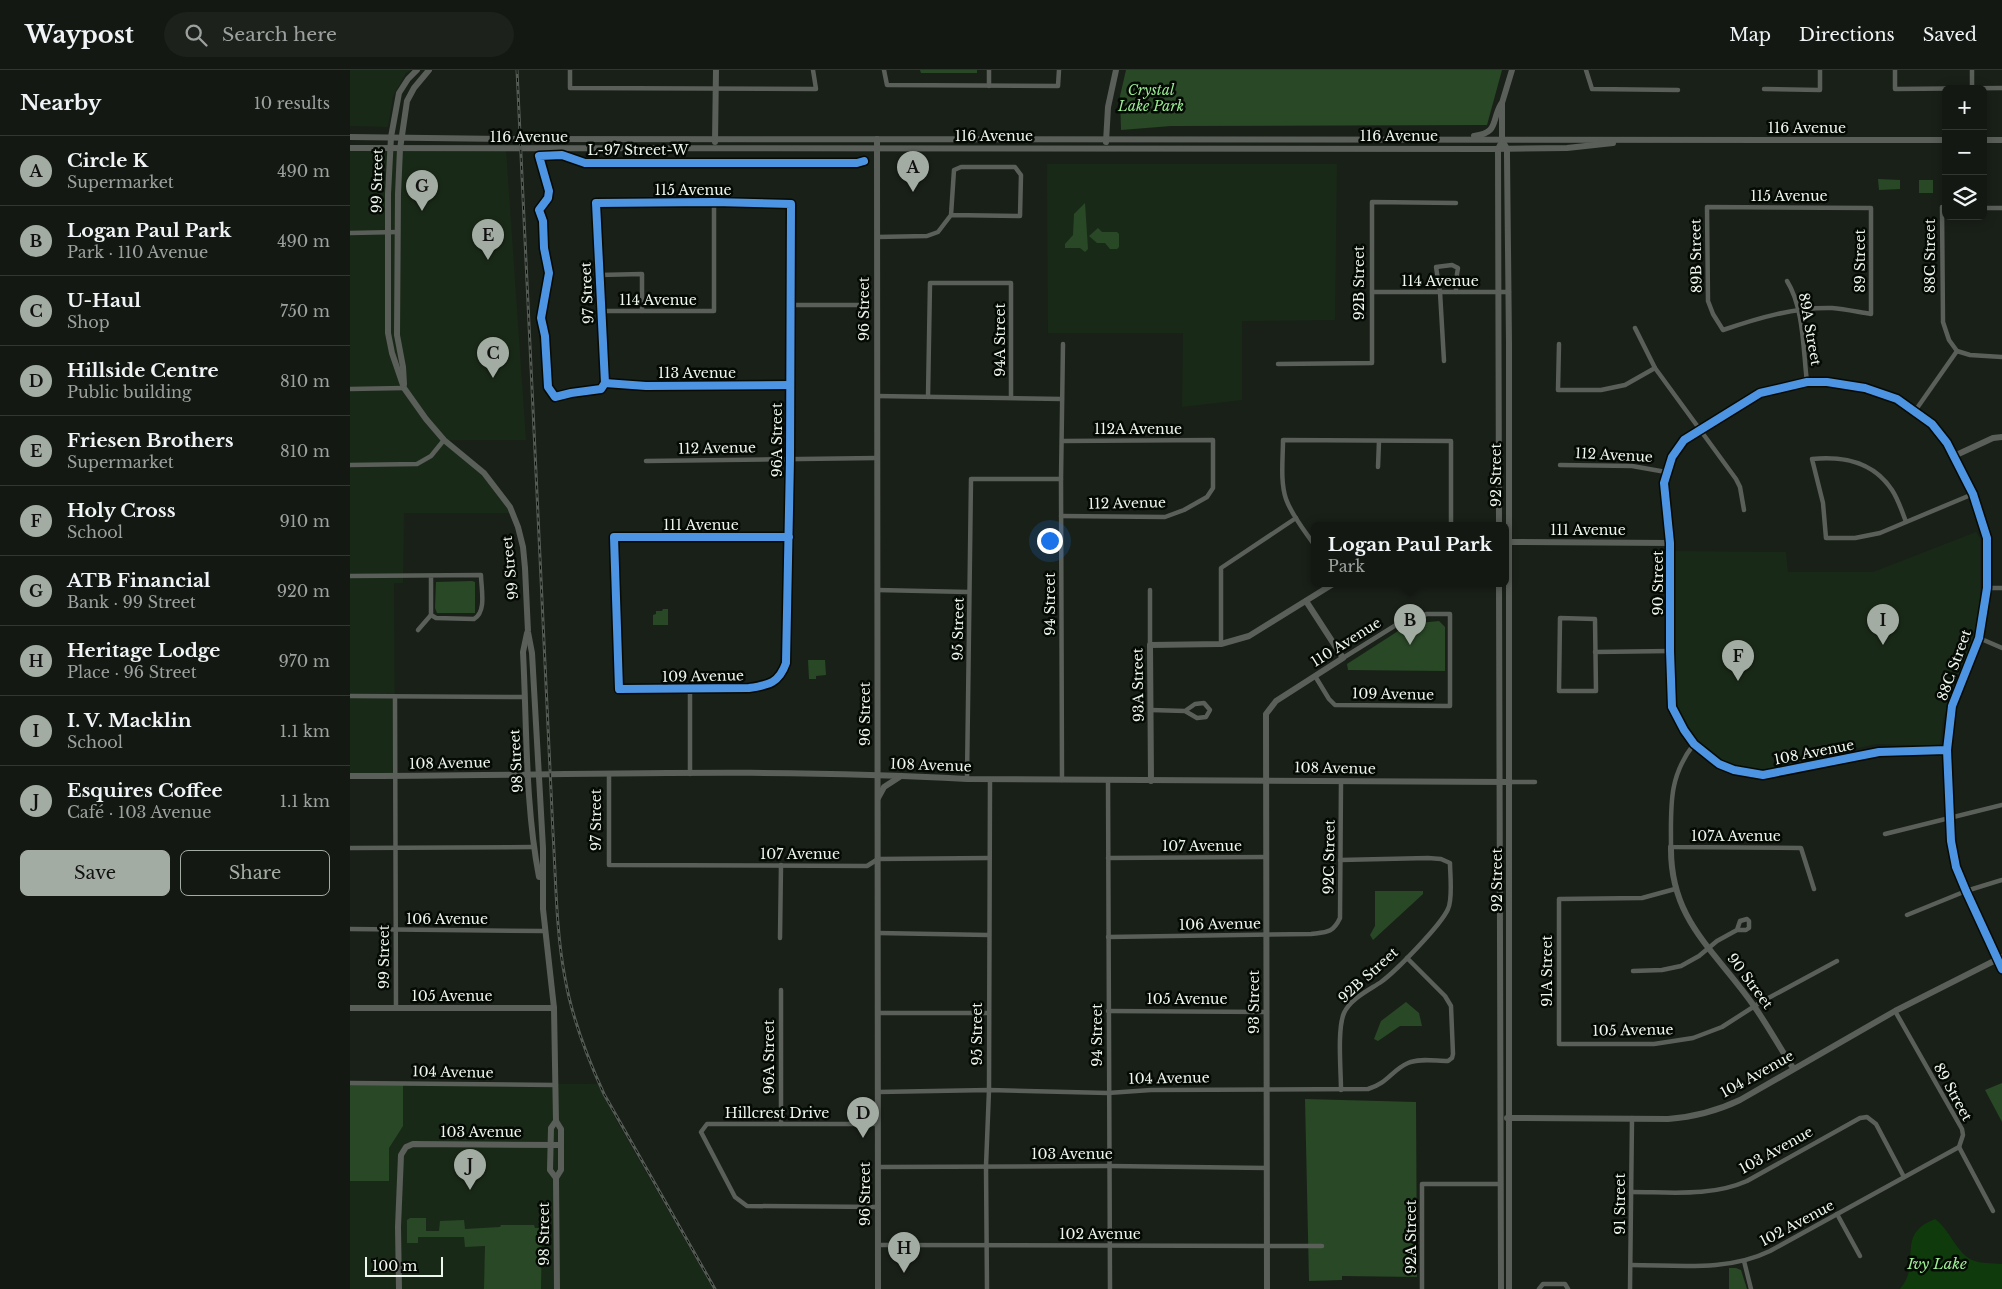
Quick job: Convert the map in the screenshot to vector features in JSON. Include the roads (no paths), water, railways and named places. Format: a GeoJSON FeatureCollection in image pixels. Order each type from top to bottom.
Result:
{"type":"FeatureCollection","features":[{"type":"Feature","properties":{"kind":"main road","name":"99 Street"},"geometry":{"type":"LineString","coordinates":[[417,70],[408,79],[399,93],[391,137],[388,194],[388,333],[394,363],[404,388],[444,440],[484,473],[502,495],[512,513],[523,547],[534,697]]}},
{"type":"Feature","properties":{"kind":"main road","name":"99 Street"},"geometry":{"type":"LineString","coordinates":[[404,388],[403,367],[397,335],[400,149],[404,113],[410,94],[429,70]]}},
{"type":"Feature","properties":{"kind":"main road"},"geometry":{"type":"LineString","coordinates":[[714,149],[716,70]]}},
{"type":"Feature","properties":{"kind":"main road"},"geometry":{"type":"LineString","coordinates":[[1106,148],[1108,107],[1116,70]]}},
{"type":"Feature","properties":{"kind":"main road"},"geometry":{"type":"LineString","coordinates":[[1447,140],[1488,133],[1493,128],[1496,112],[1502,103],[1512,70]]}},
{"type":"Feature","properties":{"kind":"main road"},"geometry":{"type":"LineString","coordinates":[[1502,103],[1502,140]]}},
{"type":"Feature","properties":{"kind":"main road","name":"116 Avenue"},"geometry":{"type":"LineString","coordinates":[[350,137],[714,140],[1942,140]]}},
{"type":"Feature","properties":{"kind":"main road"},"geometry":{"type":"LineString","coordinates":[[505,139],[506,150]]}},
{"type":"Feature","properties":{"kind":"main road","name":"96 Street"},"geometry":{"type":"LineString","coordinates":[[877,139],[878,1289]]}},
{"type":"Feature","properties":{"kind":"main road","name":"92 Street"},"geometry":{"type":"LineString","coordinates":[[1499,522],[1498,149],[1502,140]]}},
{"type":"Feature","properties":{"kind":"main road","name":"92 Street"},"geometry":{"type":"LineString","coordinates":[[1502,140],[1507,149],[1509,292],[1507,522]]}},
{"type":"Feature","properties":{"kind":"main road","name":"116 Avenue"},"geometry":{"type":"LineString","coordinates":[[350,148],[506,150],[1507,149],[1567,148],[1638,140]]}},
{"type":"Feature","properties":{"kind":"main road"},"geometry":{"type":"LineString","coordinates":[[1987,140],[2002,140]]}},
{"type":"Feature","properties":{"kind":"main road"},"geometry":{"type":"LineString","coordinates":[[1699,429],[1760,393],[1807,382],[1837,383],[1865,388],[1897,399],[1915,411]]}},
{"type":"Feature","properties":{"kind":"main road","name":"88C Street"},"geometry":{"type":"LineString","coordinates":[[1915,411],[1932,424],[1947,443],[1973,494],[1987,538],[1987,588],[1979,638],[1952,706],[1947,750],[1952,850],[1966,891],[1999,958]]}},
{"type":"Feature","properties":{"kind":"main road","name":"90 Street"},"geometry":{"type":"LineString","coordinates":[[1694,744],[1672,707],[1670,543],[1664,482],[1672,457],[1684,440],[1699,429]]}},
{"type":"Feature","properties":{"kind":"main road"},"geometry":{"type":"LineString","coordinates":[[1954,456],[1993,438],[2002,437]]}},
{"type":"Feature","properties":{"kind":"main road","name":"111 Avenue"},"geometry":{"type":"LineString","coordinates":[[1509,542],[1670,543]]}},
{"type":"Feature","properties":{"kind":"main road"},"geometry":{"type":"LineString","coordinates":[[1150,645],[1221,644],[1249,636],[1328,587]]}},
{"type":"Feature","properties":{"kind":"main road","name":"92 Street"},"geometry":{"type":"LineString","coordinates":[[1500,587],[1500,1289]]}},
{"type":"Feature","properties":{"kind":"main road","name":"92 Street"},"geometry":{"type":"LineString","coordinates":[[1508,587],[1510,782],[1509,1289]]}},
{"type":"Feature","properties":{"kind":"main road"},"geometry":{"type":"LineString","coordinates":[[1306,601],[1343,658]]}},
{"type":"Feature","properties":{"kind":"main road","name":"98 Street"},"geometry":{"type":"LineString","coordinates":[[528,632],[523,652],[529,774],[533,847],[542,888]]}},
{"type":"Feature","properties":{"kind":"main road","name":"93A Street"},"geometry":{"type":"LineString","coordinates":[[1150,645],[1151,781]]}},
{"type":"Feature","properties":{"kind":"main road","name":"110 Avenue"},"geometry":{"type":"LineString","coordinates":[[1266,714],[1276,701],[1343,658]]}},
{"type":"Feature","properties":{"kind":"main road","name":"98 Street"},"geometry":{"type":"LineString","coordinates":[[534,697],[543,848],[544,931],[554,1008],[556,1122],[561,1129],[561,1170],[556,1178],[557,1289]]}},
{"type":"Feature","properties":{"kind":"main road","name":"93 Street"},"geometry":{"type":"LineString","coordinates":[[1266,714],[1267,1289]]}},
{"type":"Feature","properties":{"kind":"main road","name":"108 Avenue"},"geometry":{"type":"LineString","coordinates":[[1694,744],[1719,764],[1734,770],[1763,775],[1879,752],[1947,750]]}},
{"type":"Feature","properties":{"kind":"main road","name":"108 Avenue"},"geometry":{"type":"LineString","coordinates":[[350,776],[529,774],[902,775],[968,779],[1510,782]]}},
{"type":"Feature","properties":{"kind":"main road"},"geometry":{"type":"LineString","coordinates":[[878,799],[884,787],[902,775]]}},
{"type":"Feature","properties":{"kind":"main road","name":"90 Street"},"geometry":{"type":"LineString","coordinates":[[1671,847],[1672,875],[1675,889],[1691,925],[1754,1006],[1793,1068]]}},
{"type":"Feature","properties":{"kind":"main road","name":"104 Avenue"},"geometry":{"type":"LineString","coordinates":[[1500,1118],[1679,1118],[1716,1110],[1740,1100],[1895,1011],[1999,958]]}},
{"type":"Feature","properties":{"kind":"main road","name":"105 Avenue"},"geometry":{"type":"LineString","coordinates":[[350,1008],[554,1008]]}},
{"type":"Feature","properties":{"kind":"main road","name":"98 Street"},"geometry":{"type":"LineString","coordinates":[[556,1122],[552,1128],[550,1170],[556,1178]]}},
{"type":"Feature","properties":{"kind":"main road","name":"103 Avenue"},"geometry":{"type":"LineString","coordinates":[[399,1289],[398,1227],[401,1155],[403,1151],[413,1144],[561,1145]]}},
{"type":"Feature","properties":{"kind":"street"},"geometry":{"type":"LineString","coordinates":[[570,70],[570,88],[816,89],[813,70]]}},
{"type":"Feature","properties":{"kind":"street"},"geometry":{"type":"LineString","coordinates":[[884,70],[887,85],[989,86],[1058,86],[1059,70]]}},
{"type":"Feature","properties":{"kind":"street"},"geometry":{"type":"LineString","coordinates":[[989,70],[989,86]]}},
{"type":"Feature","properties":{"kind":"street"},"geometry":{"type":"LineString","coordinates":[[1586,70],[1592,89],[1678,90]]}},
{"type":"Feature","properties":{"kind":"street"},"geometry":{"type":"LineString","coordinates":[[1764,89],[1820,90],[1820,70]]}},
{"type":"Feature","properties":{"kind":"street"},"geometry":{"type":"LineString","coordinates":[[1895,70],[1895,89],[1942,88]]}},
{"type":"Feature","properties":{"kind":"street"},"geometry":{"type":"LineString","coordinates":[[1972,70],[1972,85]]}},
{"type":"Feature","properties":{"kind":"street"},"geometry":{"type":"LineString","coordinates":[[1987,88],[2002,88]]}},
{"type":"Feature","properties":{"kind":"street"},"geometry":{"type":"LineString","coordinates":[[877,237],[927,236],[938,232],[950,215],[954,170],[961,167],[1015,167],[1021,175],[1020,216],[950,215]]}},
{"type":"Feature","properties":{"kind":"street","name":"115 Avenue"},"geometry":{"type":"LineString","coordinates":[[596,202],[791,204]]}},
{"type":"Feature","properties":{"kind":"street","name":"97 Street"},"geometry":{"type":"LineString","coordinates":[[596,202],[605,383]]}},
{"type":"Feature","properties":{"kind":"street","name":"114 Avenue"},"geometry":{"type":"LineString","coordinates":[[601,311],[714,311],[714,202]]}},
{"type":"Feature","properties":{"kind":"street","name":"92B Street"},"geometry":{"type":"LineString","coordinates":[[1278,364],[1372,363],[1372,202],[1456,203]]}},
{"type":"Feature","properties":{"kind":"street","name":"96A Street"},"geometry":{"type":"LineString","coordinates":[[782,674],[786,663],[789,537],[791,204]]}},
{"type":"Feature","properties":{"kind":"street","name":"115 Avenue"},"geometry":{"type":"LineString","coordinates":[[1707,207],[1871,208]]}},
{"type":"Feature","properties":{"kind":"street","name":"89B Street"},"geometry":{"type":"LineString","coordinates":[[1707,207],[1708,301],[1713,314],[1723,330],[1759,318],[1798,311]]}},
{"type":"Feature","properties":{"kind":"street","name":"89 Street"},"geometry":{"type":"LineString","coordinates":[[1798,311],[1832,308],[1871,314],[1871,208]]}},
{"type":"Feature","properties":{"kind":"street"},"geometry":{"type":"LineString","coordinates":[[1987,208],[2002,208]]}},
{"type":"Feature","properties":{"kind":"street","name":"88C Street"},"geometry":{"type":"LineString","coordinates":[[1944,220],[1943,322],[1949,340],[1956,351]]}},
{"type":"Feature","properties":{"kind":"street"},"geometry":{"type":"LineString","coordinates":[[350,233],[398,232]]}},
{"type":"Feature","properties":{"kind":"street"},"geometry":{"type":"LineString","coordinates":[[1444,361],[1440,292],[1436,267],[1452,265],[1458,268],[1456,292]]}},
{"type":"Feature","properties":{"kind":"street","name":"97 Street"},"geometry":{"type":"LineString","coordinates":[[599,275],[642,274],[642,311]]}},
{"type":"Feature","properties":{"kind":"street","name":"89A Street"},"geometry":{"type":"LineString","coordinates":[[1788,281],[1795,293],[1807,382]]}},
{"type":"Feature","properties":{"kind":"street","name":"94A Street"},"geometry":{"type":"LineString","coordinates":[[928,396],[930,283],[1011,284],[1011,398]]}},
{"type":"Feature","properties":{"kind":"street","name":"114 Avenue"},"geometry":{"type":"LineString","coordinates":[[1372,292],[1509,292]]}},
{"type":"Feature","properties":{"kind":"street"},"geometry":{"type":"LineString","coordinates":[[791,305],[867,305]]}},
{"type":"Feature","properties":{"kind":"street"},"geometry":{"type":"LineString","coordinates":[[1635,328],[1655,368],[1736,479],[1740,487],[1744,510]]}},
{"type":"Feature","properties":{"kind":"street"},"geometry":{"type":"LineString","coordinates":[[877,396],[1062,399],[1063,344]]}},
{"type":"Feature","properties":{"kind":"street"},"geometry":{"type":"LineString","coordinates":[[1559,344],[1558,390],[1601,390],[1625,385],[1655,368]]}},
{"type":"Feature","properties":{"kind":"street"},"geometry":{"type":"LineString","coordinates":[[1915,411],[1956,351],[1970,355],[2002,356]]}},
{"type":"Feature","properties":{"kind":"street","name":"113 Avenue"},"geometry":{"type":"LineString","coordinates":[[605,383],[646,386],[790,386]]}},
{"type":"Feature","properties":{"kind":"street"},"geometry":{"type":"LineString","coordinates":[[350,388],[404,388]]}},
{"type":"Feature","properties":{"kind":"street","name":"94 Street"},"geometry":{"type":"LineString","coordinates":[[1062,399],[1062,780]]}},
{"type":"Feature","properties":{"kind":"street"},"geometry":{"type":"LineString","coordinates":[[350,465],[417,464],[431,456],[444,440]]}},
{"type":"Feature","properties":{"kind":"street","name":"112A Avenue"},"geometry":{"type":"LineString","coordinates":[[1062,441],[1213,440],[1213,488]]}},
{"type":"Feature","properties":{"kind":"street"},"geometry":{"type":"LineString","coordinates":[[1311,540],[1286,500],[1283,440],[1451,441],[1451,522]]}},
{"type":"Feature","properties":{"kind":"street"},"geometry":{"type":"LineString","coordinates":[[1378,467],[1379,441]]}},
{"type":"Feature","properties":{"kind":"street","name":"112 Avenue"},"geometry":{"type":"LineString","coordinates":[[646,461],[877,458]]}},
{"type":"Feature","properties":{"kind":"street"},"geometry":{"type":"LineString","coordinates":[[1906,522],[1892,490],[1872,470],[1843,458],[1812,459],[1823,503],[1826,538],[1870,536],[1906,522],[1973,494]]}},
{"type":"Feature","properties":{"kind":"street","name":"112 Avenue"},"geometry":{"type":"LineString","coordinates":[[1560,465],[1632,466],[1666,472]]}},
{"type":"Feature","properties":{"kind":"street","name":"95 Street"},"geometry":{"type":"LineString","coordinates":[[968,779],[971,479],[1061,479]]}},
{"type":"Feature","properties":{"kind":"street","name":"112 Avenue"},"geometry":{"type":"LineString","coordinates":[[1061,516],[1165,518],[1184,510],[1208,496],[1213,488]]}},
{"type":"Feature","properties":{"kind":"street"},"geometry":{"type":"LineString","coordinates":[[1221,644],[1221,568],[1296,518]]}},
{"type":"Feature","properties":{"kind":"street","name":"111 Avenue"},"geometry":{"type":"LineString","coordinates":[[619,689],[614,537],[789,537]]}},
{"type":"Feature","properties":{"kind":"street"},"geometry":{"type":"LineString","coordinates":[[350,576],[481,576],[482,610],[478,617],[474,619],[436,618],[431,615]]}},
{"type":"Feature","properties":{"kind":"street"},"geometry":{"type":"LineString","coordinates":[[418,630],[431,615],[431,576]]}},
{"type":"Feature","properties":{"kind":"street"},"geometry":{"type":"LineString","coordinates":[[1987,588],[2002,588]]}},
{"type":"Feature","properties":{"kind":"street"},"geometry":{"type":"LineString","coordinates":[[877,590],[969,592]]}},
{"type":"Feature","properties":{"kind":"street","name":"93A Street"},"geometry":{"type":"LineString","coordinates":[[1150,590],[1150,645]]}},
{"type":"Feature","properties":{"kind":"street","name":"110 Avenue"},"geometry":{"type":"LineString","coordinates":[[1343,658],[1404,620],[1427,614],[1450,614],[1450,706]]}},
{"type":"Feature","properties":{"kind":"street"},"geometry":{"type":"LineString","coordinates":[[1560,618],[1595,619],[1595,652],[1596,690],[1560,690],[1560,618]]}},
{"type":"Feature","properties":{"kind":"street"},"geometry":{"type":"LineString","coordinates":[[1979,638],[2002,648]]}},
{"type":"Feature","properties":{"kind":"street"},"geometry":{"type":"LineString","coordinates":[[1595,652],[1670,651]]}},
{"type":"Feature","properties":{"kind":"street","name":"109 Avenue"},"geometry":{"type":"LineString","coordinates":[[619,689],[690,690],[749,688],[768,686],[782,674]]}},
{"type":"Feature","properties":{"kind":"street","name":"109 Avenue"},"geometry":{"type":"LineString","coordinates":[[1315,676],[1329,699],[1335,705],[1450,706]]}},
{"type":"Feature","properties":{"kind":"street"},"geometry":{"type":"LineString","coordinates":[[690,690],[690,774]]}},
{"type":"Feature","properties":{"kind":"street"},"geometry":{"type":"LineString","coordinates":[[350,696],[525,697]]}},
{"type":"Feature","properties":{"kind":"street","name":"99 Street"},"geometry":{"type":"LineString","coordinates":[[395,697],[396,1008]]}},
{"type":"Feature","properties":{"kind":"street"},"geometry":{"type":"LineString","coordinates":[[1151,710],[1185,711],[1197,718],[1206,717],[1210,710],[1204,703],[1195,704],[1185,711]]}},
{"type":"Feature","properties":{"kind":"street","name":"90 Street"},"geometry":{"type":"LineString","coordinates":[[1671,847],[1672,789],[1682,760],[1694,744]]}},
{"type":"Feature","properties":{"kind":"street","name":"97 Street"},"geometry":{"type":"LineString","coordinates":[[608,774],[609,865]]}},
{"type":"Feature","properties":{"kind":"street","name":"95 Street"},"geometry":{"type":"LineString","coordinates":[[987,1289],[986,1166],[989,1090],[990,779]]}},
{"type":"Feature","properties":{"kind":"street","name":"94 Street"},"geometry":{"type":"LineString","coordinates":[[1108,780],[1110,1289]]}},
{"type":"Feature","properties":{"kind":"street","name":"92C Street"},"geometry":{"type":"LineString","coordinates":[[1332,930],[1336,927],[1340,918],[1341,781]]}},
{"type":"Feature","properties":{"kind":"street"},"geometry":{"type":"LineString","coordinates":[[1510,782],[1535,782]]}},
{"type":"Feature","properties":{"kind":"street"},"geometry":{"type":"LineString","coordinates":[[1885,834],[2002,805]]}},
{"type":"Feature","properties":{"kind":"street"},"geometry":{"type":"LineString","coordinates":[[350,848],[533,847]]}},
{"type":"Feature","properties":{"kind":"street","name":"107A Avenue"},"geometry":{"type":"LineString","coordinates":[[1671,847],[1801,848],[1814,889]]}},
{"type":"Feature","properties":{"kind":"street","name":"107 Avenue"},"geometry":{"type":"LineString","coordinates":[[1108,858],[1266,857]]}},
{"type":"Feature","properties":{"kind":"street","name":"107 Avenue"},"geometry":{"type":"LineString","coordinates":[[609,865],[866,866],[878,859],[989,858]]}},
{"type":"Feature","properties":{"kind":"street","name":"92B Street"},"geometry":{"type":"LineString","coordinates":[[1340,860],[1441,858],[1450,863],[1449,907],[1442,919],[1407,958],[1384,980],[1355,999],[1343,1014],[1341,1025],[1341,1090]]}},
{"type":"Feature","properties":{"kind":"street"},"geometry":{"type":"LineString","coordinates":[[780,866],[780,938]]}},
{"type":"Feature","properties":{"kind":"street"},"geometry":{"type":"LineString","coordinates":[[1907,914],[1966,891],[2002,880]]}},
{"type":"Feature","properties":{"kind":"street","name":"91A Street"},"geometry":{"type":"LineString","coordinates":[[1559,1044],[1559,899],[1642,898],[1675,889]]}},
{"type":"Feature","properties":{"kind":"street","name":"106 Avenue"},"geometry":{"type":"LineString","coordinates":[[350,929],[544,931]]}},
{"type":"Feature","properties":{"kind":"street","name":"106 Avenue"},"geometry":{"type":"LineString","coordinates":[[1108,937],[1312,934],[1332,930]]}},
{"type":"Feature","properties":{"kind":"street"},"geometry":{"type":"LineString","coordinates":[[1633,971],[1662,970],[1681,966],[1717,941],[1737,930]]}},
{"type":"Feature","properties":{"kind":"street"},"geometry":{"type":"LineString","coordinates":[[878,933],[988,935]]}},
{"type":"Feature","properties":{"kind":"street","name":"104 Avenue"},"geometry":{"type":"LineString","coordinates":[[878,1092],[989,1090],[1108,1092],[1151,1090],[1361,1090],[1375,1086],[1411,1062],[1448,1061],[1452,1058],[1453,1020],[1451,1006],[1445,996],[1407,958]]}},
{"type":"Feature","properties":{"kind":"street","name":"88C Street"},"geometry":{"type":"LineString","coordinates":[[1999,958],[2002,969]]}},
{"type":"Feature","properties":{"kind":"street","name":"105 Avenue"},"geometry":{"type":"LineString","coordinates":[[1559,1044],[1654,1044],[1683,1041],[1722,1027],[1754,1006],[1837,961]]}},
{"type":"Feature","properties":{"kind":"street","name":"96A Street"},"geometry":{"type":"LineString","coordinates":[[780,1124],[781,990]]}},
{"type":"Feature","properties":{"kind":"street","name":"105 Avenue"},"geometry":{"type":"LineString","coordinates":[[1108,1011],[1266,1012]]}},
{"type":"Feature","properties":{"kind":"street","name":"89 Street"},"geometry":{"type":"LineString","coordinates":[[1895,1011],[1962,1129],[1963,1136],[1959,1147],[1994,1211]]}},
{"type":"Feature","properties":{"kind":"street"},"geometry":{"type":"LineString","coordinates":[[878,1013],[988,1013]]}},
{"type":"Feature","properties":{"kind":"street","name":"104 Avenue"},"geometry":{"type":"LineString","coordinates":[[350,1083],[555,1085]]}},
{"type":"Feature","properties":{"kind":"street","name":"103 Avenue"},"geometry":{"type":"LineString","coordinates":[[1631,1192],[1702,1192],[1734,1186],[1747,1181],[1860,1118],[1867,1116],[1876,1124],[1904,1177]]}},
{"type":"Feature","properties":{"kind":"street","name":"91 Street"},"geometry":{"type":"LineString","coordinates":[[1630,1289],[1632,1118]]}},
{"type":"Feature","properties":{"kind":"street","name":"Hillcrest Drive"},"geometry":{"type":"LineString","coordinates":[[878,1124],[707,1124],[701,1132],[735,1197],[747,1206],[878,1207]]}},
{"type":"Feature","properties":{"kind":"street","name":"102 Avenue"},"geometry":{"type":"LineString","coordinates":[[1631,1265],[1717,1265],[1744,1261],[1770,1251],[1959,1147]]}},
{"type":"Feature","properties":{"kind":"street","name":"103 Avenue"},"geometry":{"type":"LineString","coordinates":[[878,1167],[1109,1166],[1267,1168]]}},
{"type":"Feature","properties":{"kind":"street","name":"92A Street"},"geometry":{"type":"LineString","coordinates":[[1422,1289],[1422,1184],[1500,1184]]}},
{"type":"Feature","properties":{"kind":"street"},"geometry":{"type":"LineString","coordinates":[[1837,1214],[1860,1256]]}},
{"type":"Feature","properties":{"kind":"street","name":"102 Avenue"},"geometry":{"type":"LineString","coordinates":[[878,1245],[1322,1246]]}},
{"type":"Feature","properties":{"kind":"street"},"geometry":{"type":"LineString","coordinates":[[1744,1261],[1751,1289]]}},
{"type":"Feature","properties":{"kind":"street"},"geometry":{"type":"LineString","coordinates":[[1539,1289],[1543,1284],[1565,1284],[1568,1289]]}},
{"type":"Feature","properties":{"kind":"water","name":"Ivy Lake"},"geometry":{"type":"Polygon","coordinates":[[[1935,1219],[1961,1251],[1970,1259],[1981,1263],[2002,1264],[2002,1289],[1900,1289],[1909,1269],[1912,1241],[1915,1233],[1923,1225],[1935,1219]]]}},
{"type":"Feature","properties":{"kind":"railway"},"geometry":{"type":"LineString","coordinates":[[517,70],[556,888],[562,960],[576,1023],[604,1094],[715,1289]]}},
{"type":"Feature","properties":{"kind":"place","name":"Circle K"},"geometry":{"type":"Point","coordinates":[913,192]}},
{"type":"Feature","properties":{"kind":"place","name":"ATB Financial"},"geometry":{"type":"Point","coordinates":[422,211]}},
{"type":"Feature","properties":{"kind":"place","name":"Friesen Brothers"},"geometry":{"type":"Point","coordinates":[488,260]}},
{"type":"Feature","properties":{"kind":"place","name":"U-Haul"},"geometry":{"type":"Point","coordinates":[493,378]}},
{"type":"Feature","properties":{"kind":"place","name":"Logan Paul Park"},"geometry":{"type":"Point","coordinates":[1410,645]}},
{"type":"Feature","properties":{"kind":"place","name":"I. V. Macklin"},"geometry":{"type":"Point","coordinates":[1883,645]}},
{"type":"Feature","properties":{"kind":"place","name":"Holy Cross"},"geometry":{"type":"Point","coordinates":[1738,681]}},
{"type":"Feature","properties":{"kind":"place","name":"Hillside Centre"},"geometry":{"type":"Point","coordinates":[863,1138]}},
{"type":"Feature","properties":{"kind":"place","name":"Esquires Coffee"},"geometry":{"type":"Point","coordinates":[470,1190]}},
{"type":"Feature","properties":{"kind":"place","name":"Heritage Lodge"},"geometry":{"type":"Point","coordinates":[904,1273]}},
{"type":"Feature","properties":{"kind":"park label","name":"Crystal Lake Park"},"geometry":{"type":"Point","coordinates":[1151,98]}}]}
